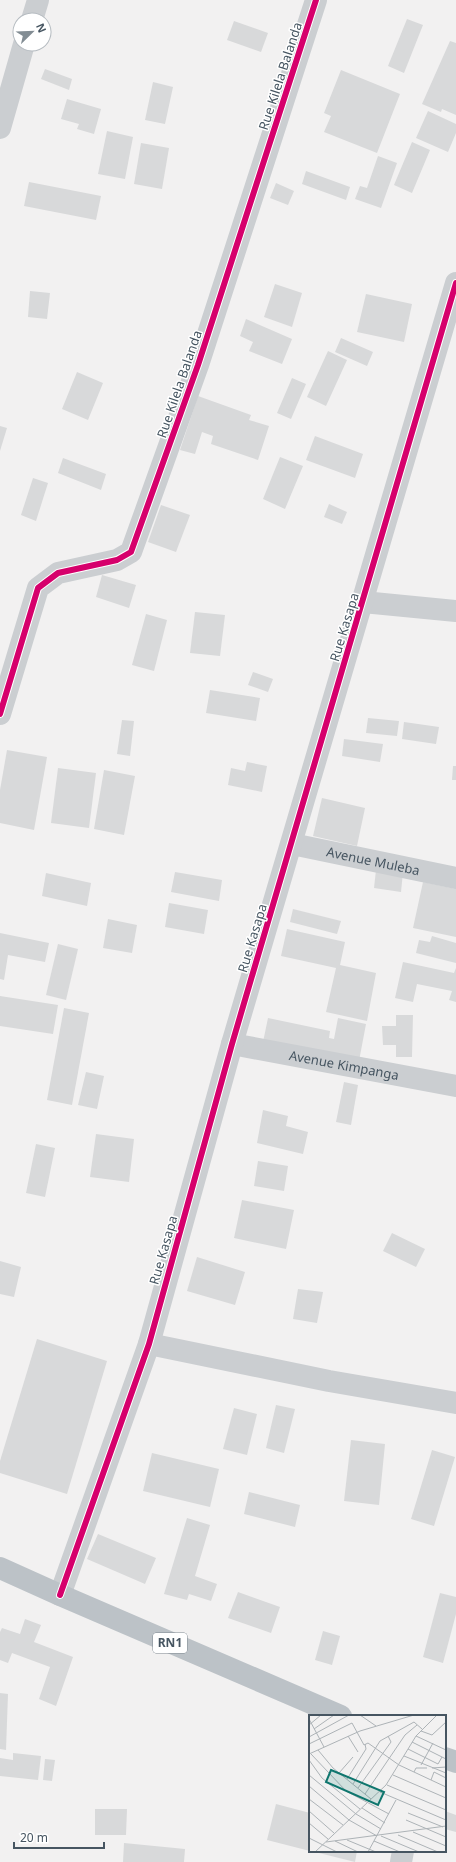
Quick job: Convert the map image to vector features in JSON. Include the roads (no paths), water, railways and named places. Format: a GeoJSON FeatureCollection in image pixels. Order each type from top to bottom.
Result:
{"type":"FeatureCollection","features":[{"type":"Feature","properties":{"kind":"highway","name":"RN1"},"geometry":{"type":"LineString","coordinates":[[0,1568],[339,1715]]}},
{"type":"Feature","properties":{"kind":"highway"},"geometry":{"type":"LineString","coordinates":[[446,1758],[456,1762]]}},
{"type":"Feature","properties":{"kind":"street"},"geometry":{"type":"LineString","coordinates":[[34,12],[38,0]]}},
{"type":"Feature","properties":{"kind":"street","name":"Rue Kilela Balanda"},"geometry":{"type":"LineString","coordinates":[[0,714],[38,588],[58,573],[117,560],[131,552],[198,365],[316,0]]}},
{"type":"Feature","properties":{"kind":"street"},"geometry":{"type":"LineString","coordinates":[[0,128],[22,52]]}},
{"type":"Feature","properties":{"kind":"street","name":"Rue Kasapa"},"geometry":{"type":"LineString","coordinates":[[60,1595],[148,1344],[232,1044],[456,283]]}},
{"type":"Feature","properties":{"kind":"street"},"geometry":{"type":"LineString","coordinates":[[363,602],[456,611]]}},
{"type":"Feature","properties":{"kind":"street","name":"Avenue Muleba"},"geometry":{"type":"LineString","coordinates":[[292,844],[456,878]]}},
{"type":"Feature","properties":{"kind":"street","name":"Avenue Kimpanga"},"geometry":{"type":"LineString","coordinates":[[232,1044],[456,1086]]}},
{"type":"Feature","properties":{"kind":"street"},"geometry":{"type":"LineString","coordinates":[[148,1344],[329,1381],[456,1403]]}},
{"type":"Feature","properties":{"kind":"street"},"geometry":{"type":"LineString","coordinates":[[401,1862],[403,1852]]}}]}
